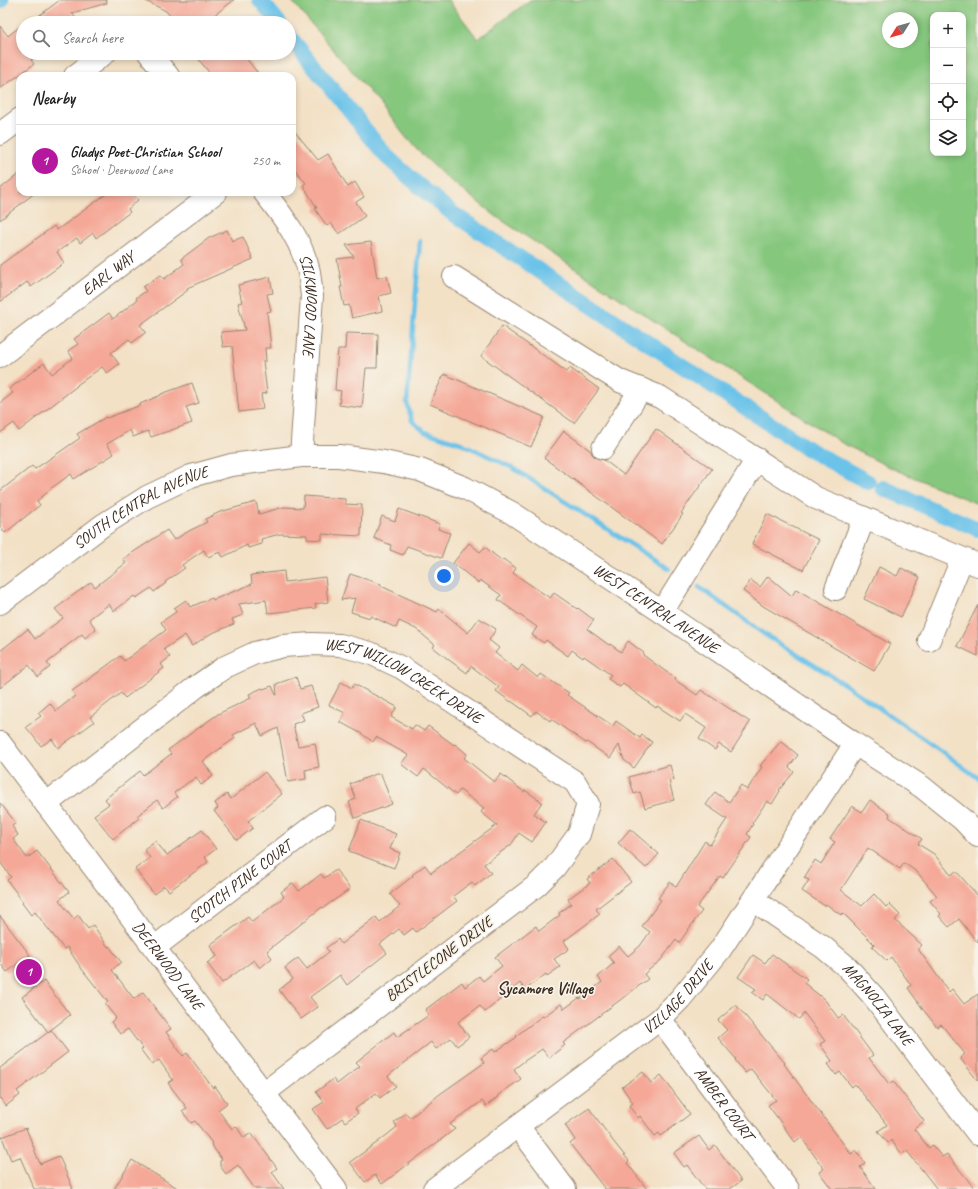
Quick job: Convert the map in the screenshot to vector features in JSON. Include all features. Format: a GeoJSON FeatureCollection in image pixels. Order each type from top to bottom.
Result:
{"type":"FeatureCollection","features":[{"type":"Feature","properties":{"kind":"street"},"geometry":{"type":"LineString","coordinates":[[80,72],[96,60]]}},
{"type":"Feature","properties":{"kind":"street"},"geometry":{"type":"LineString","coordinates":[[155,60],[165,72]]}},
{"type":"Feature","properties":{"kind":"street"},"geometry":{"type":"LineString","coordinates":[[0,134],[16,122]]}},
{"type":"Feature","properties":{"kind":"street","name":"EARL WAY"},"geometry":{"type":"LineString","coordinates":[[0,356],[211,196]]}},
{"type":"Feature","properties":{"kind":"street","name":"SILKWOOD LANE"},"geometry":{"type":"LineString","coordinates":[[267,196],[284,217],[299,243],[309,272],[312,296],[301,456]]}},
{"type":"Feature","properties":{"kind":"street"},"geometry":{"type":"LineString","coordinates":[[454,277],[620,382],[660,397],[816,498],[970,562],[929,640]]}},
{"type":"Feature","properties":{"kind":"street"},"geometry":{"type":"LineString","coordinates":[[604,448],[641,390]]}},
{"type":"Feature","properties":{"kind":"street","name":"SOUTH CENTRAL AVENUE"},"geometry":{"type":"LineString","coordinates":[[0,603],[103,525],[147,497],[191,476],[231,465],[301,456]]}},
{"type":"Feature","properties":{"kind":"street","name":"WEST CENTRAL AVENUE"},"geometry":{"type":"LineString","coordinates":[[301,456],[339,456],[384,462],[420,470],[465,488],[512,513],[662,612],[855,744],[922,787],[963,820],[978,836]]}},
{"type":"Feature","properties":{"kind":"street"},"geometry":{"type":"LineString","coordinates":[[662,612],[757,459]]}},
{"type":"Feature","properties":{"kind":"street"},"geometry":{"type":"LineString","coordinates":[[836,589],[864,518]]}},
{"type":"Feature","properties":{"kind":"street","name":"WEST WILLOW CREEK DRIVE"},"geometry":{"type":"LineString","coordinates":[[46,804],[196,687],[225,667],[255,653],[283,646],[312,644],[340,645],[370,653],[402,668],[575,782],[588,804]]}},
{"type":"Feature","properties":{"kind":"street","name":"DEERWOOD LANE"},"geometry":{"type":"LineString","coordinates":[[0,743],[336,1189]]}},
{"type":"Feature","properties":{"kind":"street","name":"VILLAGE DRIVE"},"geometry":{"type":"LineString","coordinates":[[434,1189],[660,1019],[680,999],[720,950],[855,744]]}},
{"type":"Feature","properties":{"kind":"street","name":"BRISTLECONE DRIVE"},"geometry":{"type":"LineString","coordinates":[[264,1093],[536,886],[555,867],[579,834],[588,804]]}},
{"type":"Feature","properties":{"kind":"street","name":"SCOTCH PINE COURT"},"geometry":{"type":"LineString","coordinates":[[155,947],[325,817]]}},
{"type":"Feature","properties":{"kind":"street","name":"MAGNOLIA LANE"},"geometry":{"type":"LineString","coordinates":[[754,900],[823,947],[847,967],[874,997],[978,1134]]}},
{"type":"Feature","properties":{"kind":"street","name":"AMBER COURT"},"geometry":{"type":"LineString","coordinates":[[660,1019],[788,1189]]}},
{"type":"Feature","properties":{"kind":"street"},"geometry":{"type":"LineString","coordinates":[[518,1126],[565,1189]]}},
{"type":"Feature","properties":{"kind":"green space"},"geometry":{"type":"Polygon","coordinates":[[[291,0],[448,0],[478,39],[530,0],[978,0],[978,504],[891,468],[842,443],[497,217],[446,177],[418,151],[386,111],[291,0]]]}},
{"type":"Feature","properties":{"kind":"building"},"geometry":{"type":"Polygon","coordinates":[[[60,0],[106,0],[107,3],[72,13],[74,16],[38,16],[60,0]]]}},
{"type":"Feature","properties":{"kind":"building"},"geometry":{"type":"Polygon","coordinates":[[[144,0],[234,0],[213,16],[170,16],[166,11],[144,0]]]}},
{"type":"Feature","properties":{"kind":"building"},"geometry":{"type":"Polygon","coordinates":[[[0,26],[8,36],[16,30],[16,60],[31,60],[34,64],[23,72],[16,72],[16,77],[0,89],[0,26]]]}},
{"type":"Feature","properties":{"kind":"building"},"geometry":{"type":"Polygon","coordinates":[[[199,60],[247,60],[257,72],[209,72],[199,60]]]}},
{"type":"Feature","properties":{"kind":"building"},"geometry":{"type":"Polygon","coordinates":[[[296,133],[318,160],[328,154],[348,187],[355,182],[364,197],[356,202],[365,216],[339,234],[331,223],[327,226],[315,209],[317,208],[303,185],[306,183],[296,171],[296,133]]]}},
{"type":"Feature","properties":{"kind":"building"},"geometry":{"type":"Polygon","coordinates":[[[16,176],[16,196],[31,196],[0,220],[0,189],[16,176]]]}},
{"type":"Feature","properties":{"kind":"building"},"geometry":{"type":"Polygon","coordinates":[[[104,196],[134,196],[138,200],[128,209],[130,212],[96,238],[93,233],[80,243],[77,238],[57,252],[64,263],[31,287],[27,282],[0,302],[0,265],[54,226],[57,230],[104,196]]]}},
{"type":"Feature","properties":{"kind":"building"},"geometry":{"type":"Polygon","coordinates":[[[227,230],[232,241],[243,237],[253,259],[187,288],[188,290],[140,325],[146,332],[132,343],[129,339],[111,353],[119,364],[107,373],[102,367],[19,431],[14,423],[0,433],[0,403],[13,393],[9,389],[44,363],[52,374],[73,358],[68,351],[78,344],[74,339],[109,313],[113,319],[146,291],[143,287],[160,275],[164,279],[184,264],[181,259],[209,238],[227,230]]]}},
{"type":"Feature","properties":{"kind":"building"},"geometry":{"type":"Polygon","coordinates":[[[371,242],[377,278],[387,276],[391,293],[379,296],[382,311],[352,318],[349,305],[344,306],[337,259],[354,257],[346,245],[371,242]]]}},
{"type":"Feature","properties":{"kind":"building"},"geometry":{"type":"Polygon","coordinates":[[[270,277],[273,293],[267,294],[271,311],[267,312],[271,348],[265,348],[266,361],[263,361],[267,393],[261,394],[263,409],[239,412],[232,346],[223,347],[221,332],[245,330],[238,303],[242,302],[238,285],[270,277]]]}},
{"type":"Feature","properties":{"kind":"building"},"geometry":{"type":"Polygon","coordinates":[[[502,326],[567,372],[570,368],[599,389],[574,423],[481,356],[502,326]]]}},
{"type":"Feature","properties":{"kind":"building"},"geometry":{"type":"Polygon","coordinates":[[[346,333],[378,334],[377,368],[366,368],[362,408],[339,405],[341,391],[335,390],[338,349],[345,349],[346,333]]]}},
{"type":"Feature","properties":{"kind":"building"},"geometry":{"type":"Polygon","coordinates":[[[444,374],[544,417],[531,447],[430,404],[444,374]]]}},
{"type":"Feature","properties":{"kind":"building"},"geometry":{"type":"Polygon","coordinates":[[[192,383],[199,403],[186,407],[192,423],[151,437],[148,431],[133,437],[130,430],[107,444],[114,454],[74,479],[71,474],[50,489],[37,501],[40,505],[5,533],[0,526],[0,491],[32,466],[35,469],[80,438],[77,434],[106,417],[107,418],[141,405],[140,404],[161,394],[192,383]]]}},
{"type":"Feature","properties":{"kind":"building"},"geometry":{"type":"Polygon","coordinates":[[[656,429],[712,469],[681,513],[683,514],[662,544],[544,458],[564,431],[591,451],[596,458],[604,460],[624,475],[656,429]]]}},
{"type":"Feature","properties":{"kind":"building"},"geometry":{"type":"Polygon","coordinates":[[[304,496],[345,499],[345,504],[362,505],[361,536],[322,534],[322,540],[307,539],[307,535],[280,534],[261,539],[262,544],[248,548],[247,545],[223,557],[220,552],[208,557],[204,550],[182,565],[185,568],[154,592],[151,588],[136,598],[134,596],[114,611],[109,604],[89,619],[96,629],[85,638],[82,634],[60,651],[61,652],[47,663],[50,667],[38,677],[29,665],[0,688],[0,651],[28,629],[35,639],[63,618],[55,609],[91,582],[95,587],[126,563],[123,559],[167,530],[174,540],[207,522],[205,519],[220,512],[256,502],[259,514],[284,507],[303,508],[304,496]]]}},
{"type":"Feature","properties":{"kind":"building"},"geometry":{"type":"Polygon","coordinates":[[[399,509],[440,524],[438,529],[450,533],[441,558],[407,546],[403,555],[390,550],[391,545],[374,538],[382,516],[395,521],[399,509]]]}},
{"type":"Feature","properties":{"kind":"building"},"geometry":{"type":"Polygon","coordinates":[[[767,514],[819,540],[803,570],[752,544],[767,514]]]}},
{"type":"Feature","properties":{"kind":"building"},"geometry":{"type":"Polygon","coordinates":[[[469,543],[480,552],[485,547],[502,561],[503,559],[516,568],[513,573],[550,598],[554,593],[577,609],[578,608],[594,620],[587,629],[609,645],[610,644],[621,652],[628,641],[644,653],[643,655],[697,695],[701,690],[750,722],[731,752],[719,744],[715,750],[699,739],[706,728],[685,714],[680,721],[657,706],[656,708],[623,684],[620,687],[608,679],[611,675],[584,656],[583,658],[572,650],[568,656],[546,640],[544,643],[532,635],[537,627],[498,600],[501,595],[480,580],[478,583],[453,563],[469,543]]]}},
{"type":"Feature","properties":{"kind":"building"},"geometry":{"type":"Polygon","coordinates":[[[879,567],[897,576],[901,568],[920,577],[901,617],[864,599],[879,567]]]}},
{"type":"Feature","properties":{"kind":"building"},"geometry":{"type":"Polygon","coordinates":[[[284,571],[285,582],[325,577],[328,602],[315,604],[316,608],[268,613],[266,600],[239,604],[243,615],[232,619],[234,624],[210,634],[192,646],[185,635],[164,649],[170,657],[161,664],[164,668],[125,698],[121,693],[90,717],[94,722],[58,748],[52,739],[41,746],[26,727],[41,716],[38,713],[50,703],[56,711],[75,696],[72,691],[120,656],[124,661],[166,630],[161,622],[176,612],[174,608],[186,600],[190,607],[212,598],[213,600],[252,584],[251,575],[284,571]]]}},
{"type":"Feature","properties":{"kind":"building"},"geometry":{"type":"Polygon","coordinates":[[[350,574],[381,584],[381,586],[437,612],[439,609],[468,633],[479,618],[496,629],[489,640],[499,648],[495,653],[518,671],[522,665],[538,678],[541,674],[569,693],[567,695],[613,726],[616,721],[640,738],[642,735],[652,742],[634,768],[624,760],[619,745],[610,758],[551,719],[550,721],[536,711],[532,716],[496,691],[499,687],[471,666],[467,673],[449,660],[433,647],[435,645],[416,629],[399,621],[396,628],[371,616],[370,618],[351,612],[355,598],[341,600],[350,574]]]}},
{"type":"Feature","properties":{"kind":"building"},"geometry":{"type":"Polygon","coordinates":[[[768,576],[792,596],[796,589],[890,644],[874,671],[763,606],[743,591],[751,580],[760,587],[768,576]]]}},
{"type":"Feature","properties":{"kind":"building"},"geometry":{"type":"Polygon","coordinates":[[[978,605],[978,656],[957,646],[978,605]]]}},
{"type":"Feature","properties":{"kind":"building"},"geometry":{"type":"Polygon","coordinates":[[[296,677],[300,689],[311,686],[318,707],[301,713],[304,720],[293,724],[298,746],[315,743],[319,767],[305,770],[306,779],[288,782],[278,728],[262,736],[256,723],[233,735],[235,738],[203,761],[213,776],[201,785],[196,777],[175,792],[174,793],[177,797],[163,808],[157,800],[137,816],[139,818],[113,839],[94,815],[109,804],[105,799],[140,771],[143,775],[171,754],[168,750],[218,714],[251,698],[249,694],[262,688],[272,686],[277,695],[276,684],[296,677]]]}},
{"type":"Feature","properties":{"kind":"building"},"geometry":{"type":"Polygon","coordinates":[[[341,682],[352,688],[354,684],[397,707],[391,717],[412,729],[415,725],[424,731],[428,726],[467,754],[464,758],[494,782],[501,774],[524,792],[525,790],[542,802],[534,814],[546,822],[532,842],[519,833],[511,845],[484,864],[491,873],[475,886],[472,882],[453,896],[457,901],[416,932],[413,928],[404,935],[399,929],[380,944],[387,953],[347,985],[340,975],[310,997],[318,1007],[301,1019],[279,990],[293,979],[285,968],[298,958],[307,969],[329,952],[326,948],[338,939],[341,944],[376,917],[380,922],[400,906],[390,894],[413,876],[412,875],[425,865],[431,873],[497,825],[481,812],[484,808],[460,790],[456,795],[424,769],[418,777],[401,764],[408,755],[376,737],[373,742],[340,722],[345,713],[329,705],[341,682]]]}},
{"type":"Feature","properties":{"kind":"building"},"geometry":{"type":"Polygon","coordinates":[[[781,741],[798,755],[789,767],[794,772],[779,790],[780,791],[772,804],[767,801],[752,823],[753,824],[747,834],[751,837],[723,878],[720,876],[697,907],[702,911],[679,943],[676,940],[661,960],[644,974],[648,979],[563,1043],[565,1045],[549,1058],[542,1049],[523,1062],[514,1069],[521,1079],[486,1106],[482,1101],[450,1124],[455,1129],[382,1184],[375,1175],[365,1182],[350,1162],[397,1127],[394,1122],[406,1113],[410,1118],[440,1094],[484,1063],[481,1058],[493,1049],[495,1052],[517,1037],[516,1036],[542,1016],[543,1017],[561,1004],[564,1009],[602,982],[598,977],[614,963],[608,956],[619,946],[628,956],[640,946],[650,932],[642,926],[661,900],[658,898],[670,882],[676,887],[705,841],[710,845],[727,819],[706,805],[715,792],[729,802],[741,785],[747,790],[762,767],[760,766],[781,741]]]}},
{"type":"Feature","properties":{"kind":"building"},"geometry":{"type":"Polygon","coordinates":[[[670,765],[674,780],[669,781],[674,800],[645,808],[640,792],[634,794],[629,777],[670,765]]]}},
{"type":"Feature","properties":{"kind":"building"},"geometry":{"type":"Polygon","coordinates":[[[265,772],[282,794],[248,821],[253,828],[237,840],[214,811],[218,808],[215,803],[227,794],[231,799],[265,772]]]}},
{"type":"Feature","properties":{"kind":"building"},"geometry":{"type":"Polygon","coordinates":[[[376,774],[381,774],[392,804],[355,818],[349,802],[356,799],[350,784],[376,774]]]}},
{"type":"Feature","properties":{"kind":"building"},"geometry":{"type":"Polygon","coordinates":[[[870,800],[890,814],[889,817],[922,839],[918,844],[934,854],[951,875],[956,871],[978,896],[978,943],[959,919],[949,927],[939,916],[941,914],[930,901],[937,896],[917,872],[904,863],[900,869],[868,848],[841,890],[862,906],[874,894],[886,907],[889,904],[900,915],[895,920],[922,945],[918,949],[949,992],[952,989],[964,1004],[978,994],[978,1081],[960,1058],[965,1054],[941,1024],[937,1027],[925,1012],[908,988],[911,985],[891,957],[887,961],[872,947],[874,944],[843,913],[841,915],[826,904],[825,906],[802,891],[809,880],[804,878],[815,860],[821,864],[835,842],[830,839],[852,806],[862,812],[870,800]]]}},
{"type":"Feature","properties":{"kind":"building"},"geometry":{"type":"Polygon","coordinates":[[[0,803],[16,823],[12,826],[18,835],[13,839],[27,858],[37,851],[69,892],[59,900],[74,919],[78,915],[88,929],[93,925],[108,947],[109,946],[121,962],[112,970],[134,999],[143,992],[171,1029],[166,1032],[183,1056],[187,1053],[213,1088],[215,1086],[227,1103],[218,1110],[232,1129],[236,1126],[244,1138],[251,1133],[277,1168],[272,1172],[284,1189],[255,1189],[238,1165],[226,1174],[220,1166],[220,1161],[222,1160],[211,1144],[212,1143],[195,1121],[191,1123],[182,1111],[187,1108],[168,1083],[173,1080],[159,1060],[152,1065],[141,1050],[143,1049],[128,1029],[120,1034],[111,1022],[116,1018],[105,1004],[108,1002],[81,968],[67,947],[64,949],[35,912],[31,915],[22,903],[23,902],[7,880],[11,877],[0,862],[0,803]]]}},
{"type":"Feature","properties":{"kind":"building"},"geometry":{"type":"Polygon","coordinates":[[[361,820],[396,834],[390,849],[400,853],[394,868],[349,851],[361,820]]]}},
{"type":"Feature","properties":{"kind":"building"},"geometry":{"type":"Polygon","coordinates":[[[630,829],[659,854],[646,868],[618,843],[630,829]]]}},
{"type":"Feature","properties":{"kind":"building"},"geometry":{"type":"Polygon","coordinates":[[[202,830],[216,849],[205,857],[208,862],[169,891],[164,886],[154,894],[135,869],[150,858],[144,849],[155,841],[167,855],[202,830]]]}},
{"type":"Feature","properties":{"kind":"building"},"geometry":{"type":"Polygon","coordinates":[[[613,859],[631,882],[596,909],[600,914],[564,941],[569,949],[554,959],[560,967],[547,976],[546,974],[525,990],[520,983],[485,1012],[480,1006],[458,1022],[469,1037],[457,1046],[451,1038],[436,1049],[431,1042],[388,1076],[396,1086],[380,1098],[376,1093],[355,1109],[358,1113],[345,1122],[342,1118],[327,1129],[313,1109],[324,1102],[316,1092],[333,1079],[337,1084],[360,1066],[356,1062],[394,1032],[397,1037],[429,1015],[425,1010],[462,982],[465,987],[479,976],[483,981],[502,966],[495,957],[536,926],[539,931],[560,915],[559,913],[571,904],[568,899],[590,883],[587,879],[613,859]]]}},
{"type":"Feature","properties":{"kind":"building"},"geometry":{"type":"Polygon","coordinates":[[[336,870],[350,889],[323,908],[322,907],[267,951],[272,958],[260,968],[254,960],[222,983],[207,963],[217,956],[210,945],[248,917],[252,922],[284,897],[281,892],[293,883],[299,891],[321,874],[324,878],[336,870]]]}},
{"type":"Feature","properties":{"kind":"building"},"geometry":{"type":"Polygon","coordinates":[[[0,916],[30,955],[7,972],[0,963],[0,916]]]}},
{"type":"Feature","properties":{"kind":"building"},"geometry":{"type":"Polygon","coordinates":[[[772,954],[807,979],[804,983],[825,1000],[838,1018],[843,1015],[873,1055],[869,1058],[889,1084],[893,1081],[924,1121],[914,1129],[929,1148],[932,1145],[942,1157],[947,1154],[975,1189],[937,1189],[907,1151],[902,1154],[891,1140],[888,1143],[878,1131],[887,1125],[855,1084],[852,1087],[840,1072],[836,1075],[828,1064],[832,1061],[820,1044],[825,1041],[804,1013],[799,1019],[767,994],[763,1000],[752,992],[756,989],[738,977],[753,955],[765,963],[772,954]]]}},
{"type":"Feature","properties":{"kind":"building"},"geometry":{"type":"Polygon","coordinates":[[[44,981],[70,1015],[48,1032],[22,997],[44,981]]]}},
{"type":"Feature","properties":{"kind":"building"},"geometry":{"type":"Polygon","coordinates":[[[736,1005],[785,1063],[784,1064],[851,1154],[856,1150],[865,1163],[860,1167],[876,1189],[832,1189],[819,1172],[824,1169],[801,1137],[795,1142],[768,1105],[776,1100],[751,1069],[745,1073],[735,1060],[736,1059],[718,1038],[727,1030],[718,1020],[736,1005]]]}},
{"type":"Feature","properties":{"kind":"building"},"geometry":{"type":"Polygon","coordinates":[[[51,1030],[68,1052],[17,1091],[20,1095],[6,1106],[0,1098],[0,1068],[51,1030]]]}},
{"type":"Feature","properties":{"kind":"building"},"geometry":{"type":"Polygon","coordinates":[[[643,1072],[651,1083],[661,1075],[690,1114],[661,1136],[659,1133],[655,1136],[640,1116],[638,1118],[629,1106],[633,1103],[622,1087],[643,1072]]]}},
{"type":"Feature","properties":{"kind":"building"},"geometry":{"type":"Polygon","coordinates":[[[589,1108],[629,1161],[627,1163],[647,1189],[605,1189],[570,1144],[575,1140],[565,1125],[589,1108]]]}},
{"type":"Feature","properties":{"kind":"building"},"geometry":{"type":"Polygon","coordinates":[[[26,1128],[40,1164],[59,1156],[73,1189],[34,1189],[20,1157],[11,1160],[2,1137],[26,1128]]]}},
{"type":"Feature","properties":{"kind":"building"},"geometry":{"type":"Polygon","coordinates":[[[699,1136],[709,1150],[715,1145],[741,1181],[730,1189],[705,1189],[687,1165],[684,1167],[674,1153],[699,1136]]]}},
{"type":"Feature","properties":{"kind":"building"},"geometry":{"type":"Polygon","coordinates":[[[132,1160],[179,1189],[114,1189],[132,1160]]]}},
{"type":"Feature","properties":{"kind":"waterway"},"geometry":{"type":"LineString","coordinates":[[260,0],[273,16]]}},
{"type":"Feature","properties":{"kind":"waterway"},"geometry":{"type":"LineString","coordinates":[[296,45],[386,156],[452,213],[808,449],[868,482]]}},
{"type":"Feature","properties":{"kind":"waterway"},"geometry":{"type":"LineString","coordinates":[[420,241],[407,403],[412,421],[425,432],[461,443],[513,468],[669,569]]}},
{"type":"Feature","properties":{"kind":"waterway"},"geometry":{"type":"LineString","coordinates":[[883,488],[978,529]]}},
{"type":"Feature","properties":{"kind":"waterway"},"geometry":{"type":"LineString","coordinates":[[699,587],[764,634],[846,685],[978,778]]}},
{"type":"Feature","properties":{"kind":"place","name":"Gladys Poet-Christian School"},"geometry":{"type":"Point","coordinates":[29,972]}},
{"type":"Feature","properties":{"kind":"district","name":"Sycamore Village"},"geometry":{"type":"Point","coordinates":[545,988]}}]}
